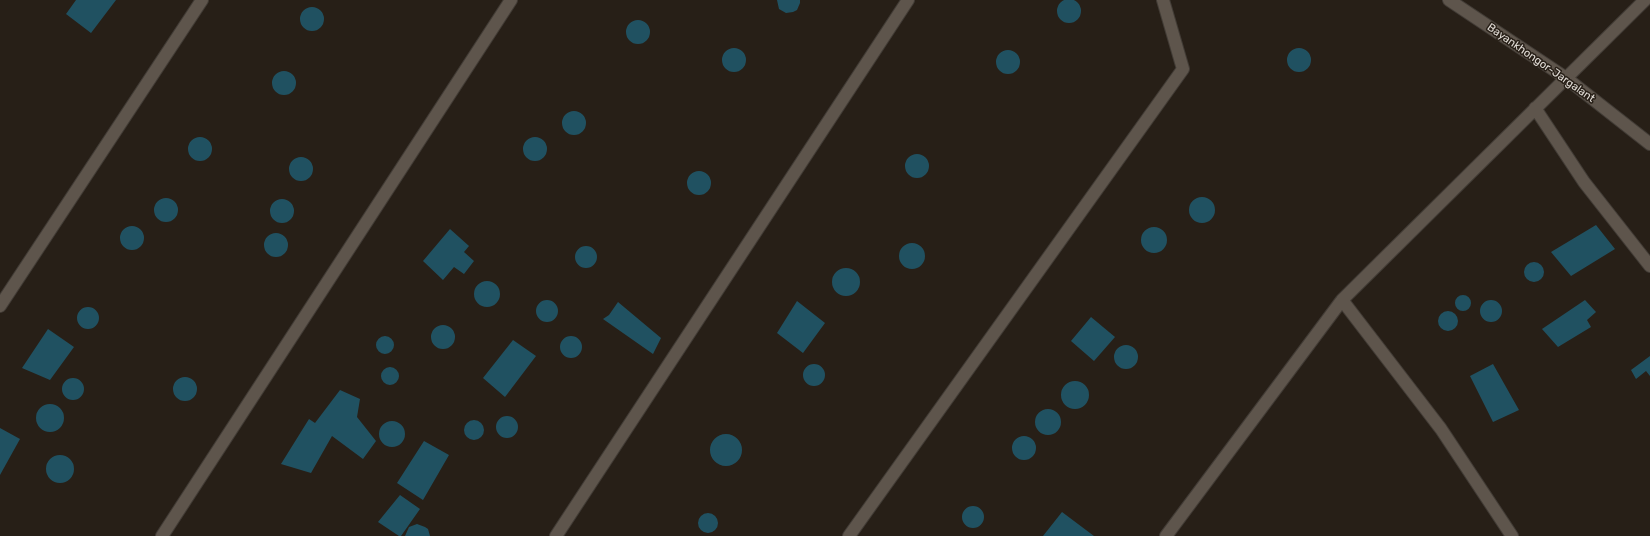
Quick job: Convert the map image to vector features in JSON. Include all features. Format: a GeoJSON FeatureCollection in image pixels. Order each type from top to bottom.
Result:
{"type":"FeatureCollection","features":[{"type":"Feature","properties":{"kind":"street"},"geometry":{"type":"LineString","coordinates":[[0,306],[202,0]]}},
{"type":"Feature","properties":{"kind":"street"},"geometry":{"type":"LineString","coordinates":[[162,536],[511,0]]}},
{"type":"Feature","properties":{"kind":"street"},"geometry":{"type":"LineString","coordinates":[[556,536],[908,0]]}},
{"type":"Feature","properties":{"kind":"street"},"geometry":{"type":"LineString","coordinates":[[850,536],[1183,69],[1163,0]]}},
{"type":"Feature","properties":{"kind":"street","name":"Bayankhongor-Jargalant"},"geometry":{"type":"LineString","coordinates":[[1449,0],[1566,78],[1650,144]]}},
{"type":"Feature","properties":{"kind":"street"},"geometry":{"type":"LineString","coordinates":[[1166,536],[1342,300],[1534,108],[1645,0]]}},
{"type":"Feature","properties":{"kind":"street"},"geometry":{"type":"LineString","coordinates":[[1534,108],[1584,182],[1650,266]]}},
{"type":"Feature","properties":{"kind":"street"},"geometry":{"type":"LineString","coordinates":[[1342,300],[1441,429],[1512,536]]}},
{"type":"Feature","properties":{"kind":"building"},"geometry":{"type":"Polygon","coordinates":[[[1069,-1],[1077,3],[1081,11],[1077,19],[1069,23],[1061,19],[1057,11],[1061,3],[1069,-1]]]}},
{"type":"Feature","properties":{"kind":"building"},"geometry":{"type":"Polygon","coordinates":[[[76,0],[116,0],[91,33],[66,14],[76,0]]]}},
{"type":"Feature","properties":{"kind":"building"},"geometry":{"type":"Polygon","coordinates":[[[777,0],[800,0],[800,3],[797,10],[786,13],[779,9],[777,0]]]}},
{"type":"Feature","properties":{"kind":"building"},"geometry":{"type":"Polygon","coordinates":[[[312,7],[320,11],[324,19],[320,27],[312,31],[304,27],[300,19],[304,11],[312,7]]]}},
{"type":"Feature","properties":{"kind":"building"},"geometry":{"type":"Polygon","coordinates":[[[638,20],[646,24],[650,32],[646,40],[638,44],[630,40],[626,32],[630,24],[638,20]]]}},
{"type":"Feature","properties":{"kind":"building"},"geometry":{"type":"Polygon","coordinates":[[[734,48],[742,52],[746,60],[742,68],[734,72],[726,68],[722,60],[726,52],[734,48]]]}},
{"type":"Feature","properties":{"kind":"building"},"geometry":{"type":"Polygon","coordinates":[[[1299,48],[1307,52],[1311,60],[1307,68],[1299,72],[1291,68],[1287,60],[1291,52],[1299,48]]]}},
{"type":"Feature","properties":{"kind":"building"},"geometry":{"type":"Polygon","coordinates":[[[1008,50],[1016,54],[1020,62],[1016,70],[1008,74],[1000,70],[996,62],[1000,54],[1008,50]]]}},
{"type":"Feature","properties":{"kind":"building"},"geometry":{"type":"Polygon","coordinates":[[[284,71],[292,75],[296,83],[292,91],[284,95],[276,91],[272,83],[276,75],[284,71]]]}},
{"type":"Feature","properties":{"kind":"building"},"geometry":{"type":"Polygon","coordinates":[[[574,111],[582,115],[586,123],[582,131],[574,135],[566,131],[562,123],[566,115],[574,111]]]}},
{"type":"Feature","properties":{"kind":"building"},"geometry":{"type":"Polygon","coordinates":[[[200,137],[208,141],[212,149],[208,157],[200,161],[192,157],[188,149],[192,141],[200,137]]]}},
{"type":"Feature","properties":{"kind":"building"},"geometry":{"type":"Polygon","coordinates":[[[535,137],[543,141],[547,149],[543,157],[535,161],[527,157],[523,149],[527,141],[535,137]]]}},
{"type":"Feature","properties":{"kind":"building"},"geometry":{"type":"Polygon","coordinates":[[[917,154],[925,158],[929,166],[925,174],[917,178],[909,174],[905,166],[909,158],[917,154]]]}},
{"type":"Feature","properties":{"kind":"building"},"geometry":{"type":"Polygon","coordinates":[[[301,157],[309,161],[313,169],[309,177],[301,181],[293,177],[289,169],[293,161],[301,157]]]}},
{"type":"Feature","properties":{"kind":"building"},"geometry":{"type":"Polygon","coordinates":[[[699,171],[707,175],[711,183],[707,191],[699,195],[691,191],[687,183],[691,175],[699,171]]]}},
{"type":"Feature","properties":{"kind":"building"},"geometry":{"type":"Polygon","coordinates":[[[1202,197],[1211,201],[1215,210],[1211,219],[1202,223],[1193,219],[1189,210],[1193,201],[1202,197]]]}},
{"type":"Feature","properties":{"kind":"building"},"geometry":{"type":"Polygon","coordinates":[[[166,198],[174,202],[178,210],[174,218],[166,222],[158,218],[154,210],[158,202],[166,198]]]}},
{"type":"Feature","properties":{"kind":"building"},"geometry":{"type":"Polygon","coordinates":[[[282,199],[290,203],[294,211],[290,219],[282,223],[274,219],[270,211],[274,203],[282,199]]]}},
{"type":"Feature","properties":{"kind":"building"},"geometry":{"type":"Polygon","coordinates":[[[1596,225],[1615,249],[1571,276],[1551,252],[1596,225]]]}},
{"type":"Feature","properties":{"kind":"building"},"geometry":{"type":"Polygon","coordinates":[[[132,226],[140,230],[144,238],[140,246],[132,250],[124,246],[120,238],[124,230],[132,226]]]}},
{"type":"Feature","properties":{"kind":"building"},"geometry":{"type":"Polygon","coordinates":[[[1154,227],[1163,231],[1167,240],[1163,249],[1154,253],[1145,249],[1141,240],[1145,231],[1154,227]]]}},
{"type":"Feature","properties":{"kind":"building"},"geometry":{"type":"Polygon","coordinates":[[[450,229],[469,246],[464,252],[474,261],[464,274],[454,267],[443,280],[423,261],[450,229]]]}},
{"type":"Feature","properties":{"kind":"building"},"geometry":{"type":"Polygon","coordinates":[[[276,233],[284,237],[288,245],[284,253],[276,257],[268,253],[264,245],[268,237],[276,233]]]}},
{"type":"Feature","properties":{"kind":"building"},"geometry":{"type":"Polygon","coordinates":[[[912,243],[921,247],[925,256],[921,265],[912,269],[903,265],[899,256],[903,247],[912,243]]]}},
{"type":"Feature","properties":{"kind":"building"},"geometry":{"type":"Polygon","coordinates":[[[586,246],[594,249],[597,257],[594,265],[586,268],[578,265],[575,257],[578,249],[586,246]]]}},
{"type":"Feature","properties":{"kind":"building"},"geometry":{"type":"Polygon","coordinates":[[[1530,262],[1538,262],[1544,268],[1544,276],[1538,282],[1530,282],[1524,276],[1524,268],[1530,262]]]}},
{"type":"Feature","properties":{"kind":"building"},"geometry":{"type":"Polygon","coordinates":[[[846,268],[852,269],[856,272],[859,276],[859,288],[856,292],[852,295],[846,296],[840,295],[836,292],[833,288],[832,282],[833,276],[836,272],[840,269],[846,268]]]}},
{"type":"Feature","properties":{"kind":"building"},"geometry":{"type":"Polygon","coordinates":[[[487,281],[496,285],[500,294],[496,303],[487,307],[478,303],[474,294],[478,285],[487,281]]]}},
{"type":"Feature","properties":{"kind":"building"},"geometry":{"type":"Polygon","coordinates":[[[1463,295],[1470,300],[1471,303],[1466,310],[1463,311],[1456,306],[1455,303],[1460,296],[1463,295]]]}},
{"type":"Feature","properties":{"kind":"building"},"geometry":{"type":"Polygon","coordinates":[[[547,300],[555,303],[558,311],[555,319],[547,322],[539,319],[536,311],[539,303],[547,300]]]}},
{"type":"Feature","properties":{"kind":"building"},"geometry":{"type":"Polygon","coordinates":[[[1491,300],[1499,303],[1502,311],[1499,319],[1491,322],[1483,319],[1480,311],[1483,303],[1491,300]]]}},
{"type":"Feature","properties":{"kind":"building"},"geometry":{"type":"Polygon","coordinates":[[[1585,300],[1596,312],[1587,320],[1591,327],[1558,347],[1542,329],[1585,300]]]}},
{"type":"Feature","properties":{"kind":"building"},"geometry":{"type":"Polygon","coordinates":[[[797,301],[825,323],[803,353],[777,333],[797,301]]]}},
{"type":"Feature","properties":{"kind":"building"},"geometry":{"type":"Polygon","coordinates":[[[618,302],[661,338],[653,354],[603,319],[609,315],[618,302]]]}},
{"type":"Feature","properties":{"kind":"building"},"geometry":{"type":"Polygon","coordinates":[[[84,307],[92,307],[99,314],[99,322],[92,329],[84,329],[77,322],[77,314],[84,307]]]}},
{"type":"Feature","properties":{"kind":"building"},"geometry":{"type":"Polygon","coordinates":[[[1444,311],[1452,311],[1458,317],[1458,325],[1452,331],[1444,331],[1438,325],[1438,317],[1444,311]]]}},
{"type":"Feature","properties":{"kind":"building"},"geometry":{"type":"Polygon","coordinates":[[[1091,317],[1115,337],[1094,361],[1071,341],[1091,317]]]}},
{"type":"Feature","properties":{"kind":"building"},"geometry":{"type":"Polygon","coordinates":[[[443,325],[452,328],[455,337],[452,346],[443,349],[434,346],[431,337],[434,328],[443,325]]]}},
{"type":"Feature","properties":{"kind":"building"},"geometry":{"type":"Polygon","coordinates":[[[48,329],[74,347],[50,380],[22,368],[48,329]]]}},
{"type":"Feature","properties":{"kind":"building"},"geometry":{"type":"Polygon","coordinates":[[[381,336],[389,336],[394,341],[392,352],[389,354],[381,354],[376,349],[376,341],[381,336]]]}},
{"type":"Feature","properties":{"kind":"building"},"geometry":{"type":"Polygon","coordinates":[[[571,336],[579,339],[582,347],[579,355],[571,358],[563,355],[560,347],[563,339],[571,336]]]}},
{"type":"Feature","properties":{"kind":"building"},"geometry":{"type":"Polygon","coordinates":[[[513,340],[536,356],[505,397],[483,378],[513,340]]]}},
{"type":"Feature","properties":{"kind":"building"},"geometry":{"type":"Polygon","coordinates":[[[1126,345],[1135,348],[1138,357],[1135,366],[1126,369],[1117,366],[1114,357],[1117,348],[1126,345]]]}},
{"type":"Feature","properties":{"kind":"building"},"geometry":{"type":"Polygon","coordinates":[[[1650,356],[1650,376],[1646,371],[1636,379],[1631,370],[1650,356]]]}},
{"type":"Feature","properties":{"kind":"building"},"geometry":{"type":"Polygon","coordinates":[[[814,364],[822,367],[825,375],[822,383],[814,386],[806,383],[803,375],[806,367],[814,364]]]}},
{"type":"Feature","properties":{"kind":"building"},"geometry":{"type":"Polygon","coordinates":[[[1493,364],[1519,410],[1493,422],[1470,376],[1493,364]]]}},
{"type":"Feature","properties":{"kind":"building"},"geometry":{"type":"Polygon","coordinates":[[[386,367],[394,367],[399,372],[397,383],[394,385],[386,385],[381,380],[381,372],[386,367]]]}},
{"type":"Feature","properties":{"kind":"building"},"geometry":{"type":"Polygon","coordinates":[[[185,377],[190,378],[196,384],[196,394],[190,400],[185,401],[180,400],[174,394],[173,389],[174,384],[180,378],[185,377]]]}},
{"type":"Feature","properties":{"kind":"building"},"geometry":{"type":"Polygon","coordinates":[[[73,378],[81,381],[84,389],[81,397],[73,400],[65,397],[62,389],[65,381],[73,378]]]}},
{"type":"Feature","properties":{"kind":"building"},"geometry":{"type":"Polygon","coordinates":[[[1075,381],[1085,385],[1089,395],[1085,405],[1075,409],[1065,405],[1061,395],[1065,385],[1075,381]]]}},
{"type":"Feature","properties":{"kind":"building"},"geometry":{"type":"Polygon","coordinates":[[[340,390],[360,399],[357,417],[376,441],[363,459],[332,436],[311,473],[281,464],[309,419],[315,423],[340,390]]]}},
{"type":"Feature","properties":{"kind":"building"},"geometry":{"type":"Polygon","coordinates":[[[50,404],[56,405],[60,408],[63,412],[63,424],[60,428],[56,431],[50,432],[44,431],[40,428],[37,424],[36,418],[37,412],[40,408],[44,405],[50,404]]]}},
{"type":"Feature","properties":{"kind":"building"},"geometry":{"type":"Polygon","coordinates":[[[1048,409],[1057,413],[1061,422],[1057,431],[1048,435],[1039,431],[1035,422],[1039,413],[1048,409]]]}},
{"type":"Feature","properties":{"kind":"building"},"geometry":{"type":"Polygon","coordinates":[[[507,416],[515,419],[518,427],[515,435],[507,438],[499,435],[496,427],[499,419],[507,416]]]}},
{"type":"Feature","properties":{"kind":"building"},"geometry":{"type":"Polygon","coordinates":[[[474,420],[481,423],[484,430],[481,437],[474,440],[467,437],[464,430],[467,423],[474,420]]]}},
{"type":"Feature","properties":{"kind":"building"},"geometry":{"type":"Polygon","coordinates":[[[392,421],[401,425],[405,434],[401,443],[392,447],[383,443],[379,434],[383,425],[392,421]]]}},
{"type":"Feature","properties":{"kind":"building"},"geometry":{"type":"Polygon","coordinates":[[[0,428],[20,439],[0,475],[0,428]]]}},
{"type":"Feature","properties":{"kind":"building"},"geometry":{"type":"Polygon","coordinates":[[[723,434],[729,434],[739,441],[742,450],[741,456],[735,463],[729,466],[723,466],[713,459],[710,453],[710,447],[717,437],[723,434]]]}},
{"type":"Feature","properties":{"kind":"building"},"geometry":{"type":"Polygon","coordinates":[[[1024,436],[1029,437],[1035,443],[1035,453],[1029,459],[1024,460],[1019,459],[1013,453],[1012,448],[1013,443],[1019,437],[1024,436]]]}},
{"type":"Feature","properties":{"kind":"building"},"geometry":{"type":"Polygon","coordinates":[[[424,441],[449,455],[423,500],[397,483],[424,441]]]}},
{"type":"Feature","properties":{"kind":"building"},"geometry":{"type":"Polygon","coordinates":[[[60,455],[70,459],[74,469],[70,479],[60,483],[50,479],[46,469],[50,459],[60,455]]]}},
{"type":"Feature","properties":{"kind":"building"},"geometry":{"type":"Polygon","coordinates":[[[400,495],[420,509],[401,536],[399,536],[378,522],[400,495]]]}},
{"type":"Feature","properties":{"kind":"building"},"geometry":{"type":"Polygon","coordinates":[[[973,506],[981,509],[984,517],[981,525],[973,528],[965,525],[962,517],[965,509],[973,506]]]}},
{"type":"Feature","properties":{"kind":"building"},"geometry":{"type":"Polygon","coordinates":[[[1062,512],[1094,536],[1043,536],[1062,512]]]}},
{"type":"Feature","properties":{"kind":"building"},"geometry":{"type":"Polygon","coordinates":[[[708,513],[715,516],[718,523],[715,530],[708,533],[701,530],[698,523],[701,516],[708,513]]]}},
{"type":"Feature","properties":{"kind":"building"},"geometry":{"type":"Polygon","coordinates":[[[417,524],[428,529],[430,536],[405,536],[409,527],[417,524]]]}}]}
